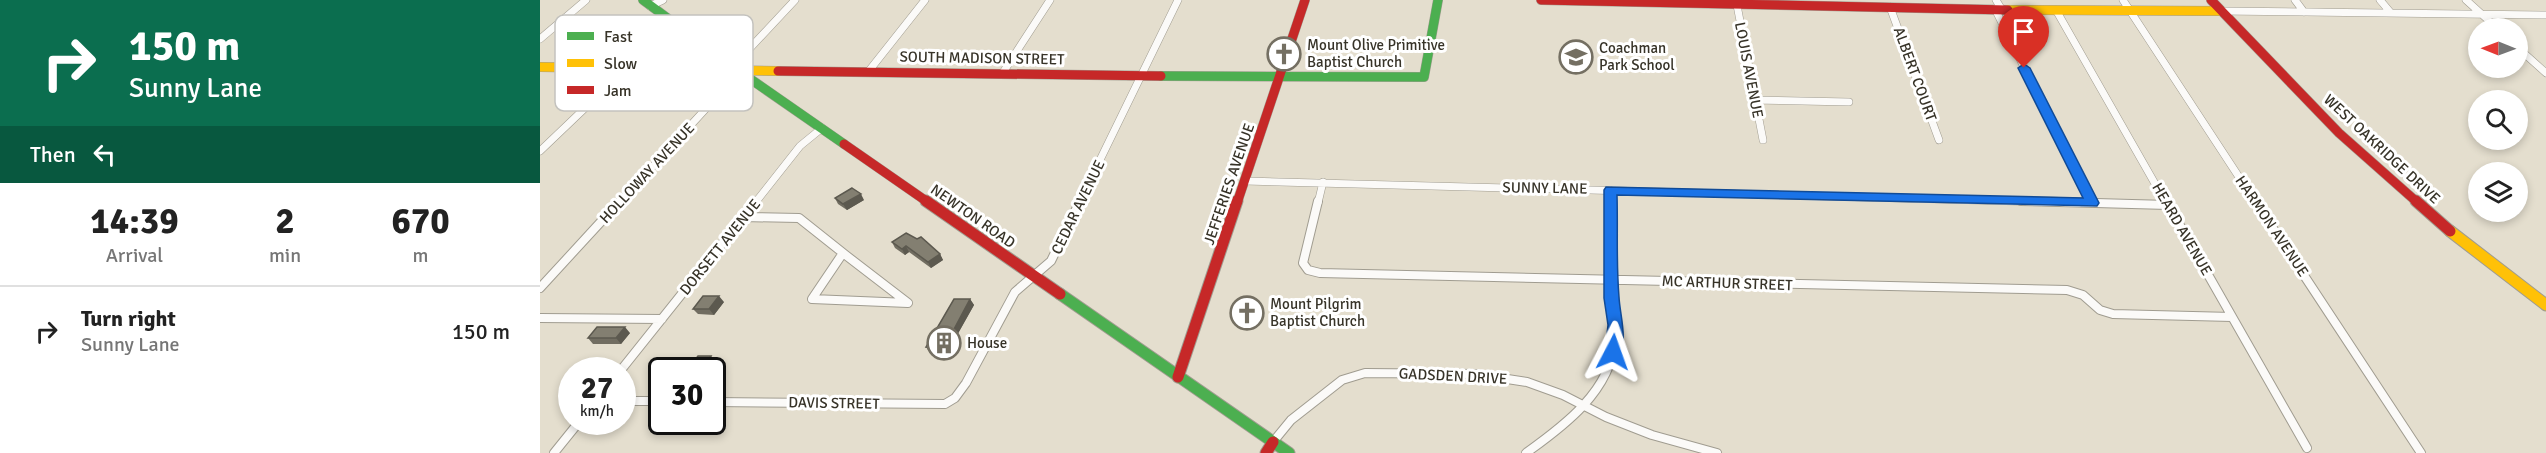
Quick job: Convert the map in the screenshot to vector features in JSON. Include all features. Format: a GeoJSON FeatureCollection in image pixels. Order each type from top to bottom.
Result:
{"type":"FeatureCollection","features":[{"type":"Feature","properties":{"kind":"street"},"geometry":{"type":"LineString","coordinates":[[568,15],[586,0]]}},
{"type":"Feature","properties":{"kind":"street"},"geometry":{"type":"LineString","coordinates":[[646,3],[663,0]]}},
{"type":"Feature","properties":{"kind":"street","name":"HOLLOWAY AVENUE"},"geometry":{"type":"LineString","coordinates":[[753,44],[795,0]]}},
{"type":"Feature","properties":{"kind":"street"},"geometry":{"type":"LineString","coordinates":[[868,72],[925,0]]}},
{"type":"Feature","properties":{"kind":"street"},"geometry":{"type":"LineString","coordinates":[[1002,74],[1050,0]]}},
{"type":"Feature","properties":{"kind":"street","name":"CEDAR AVENUE"},"geometry":{"type":"LineString","coordinates":[[955,398],[966,383],[1015,292],[1051,261],[1178,0]]}},
{"type":"Feature","properties":{"kind":"street","name":"JEFFERIES AVENUE"},"geometry":{"type":"LineString","coordinates":[[1178,376],[1281,78],[1305,0]]}},
{"type":"Feature","properties":{"kind":"street","name":"SOUTH MADISON STREET"},"geometry":{"type":"LineString","coordinates":[[753,69],[1281,78],[1424,77],[1438,0]]}},
{"type":"Feature","properties":{"kind":"street"},"geometry":{"type":"LineString","coordinates":[[1540,0],[1865,3],[1890,7],[1998,6],[2056,10],[2546,15]]}},
{"type":"Feature","properties":{"kind":"street","name":"HARMON AVENUE"},"geometry":{"type":"LineString","coordinates":[[2123,0],[2421,453]]}},
{"type":"Feature","properties":{"kind":"street","name":"WEST OAKRIDGE DRIVE"},"geometry":{"type":"LineString","coordinates":[[2211,0],[2323,117],[2383,174],[2446,228],[2546,305]]}},
{"type":"Feature","properties":{"kind":"street"},"geometry":{"type":"LineString","coordinates":[[2295,0],[2304,12]]}},
{"type":"Feature","properties":{"kind":"street"},"geometry":{"type":"LineString","coordinates":[[2380,0],[2391,13]]}},
{"type":"Feature","properties":{"kind":"street"},"geometry":{"type":"LineString","coordinates":[[2466,0],[2485,18]]}},
{"type":"Feature","properties":{"kind":"street","name":"LOUIS AVENUE"},"geometry":{"type":"LineString","coordinates":[[1737,1],[1763,140]]}},
{"type":"Feature","properties":{"kind":"street","name":"NEWTON ROAD"},"geometry":{"type":"LineString","coordinates":[[646,3],[662,15]]}},
{"type":"Feature","properties":{"kind":"street"},"geometry":{"type":"LineString","coordinates":[[1998,6],[2092,203]]}},
{"type":"Feature","properties":{"kind":"street","name":"ALBERT COURT"},"geometry":{"type":"LineString","coordinates":[[1890,7],[1939,140]]}},
{"type":"Feature","properties":{"kind":"street","name":"HEARD AVENUE"},"geometry":{"type":"LineString","coordinates":[[2056,10],[2307,448]]}},
{"type":"Feature","properties":{"kind":"street"},"geometry":{"type":"LineString","coordinates":[[540,39],[555,26]]}},
{"type":"Feature","properties":{"kind":"street"},"geometry":{"type":"LineString","coordinates":[[2528,57],[2546,73]]}},
{"type":"Feature","properties":{"kind":"street","name":"SOUTH MADISON STREET"},"geometry":{"type":"LineString","coordinates":[[540,67],[555,67]]}},
{"type":"Feature","properties":{"kind":"street","name":"NEWTON ROAD"},"geometry":{"type":"LineString","coordinates":[[753,81],[1289,453]]}},
{"type":"Feature","properties":{"kind":"street"},"geometry":{"type":"LineString","coordinates":[[1754,100],[1849,102]]}},
{"type":"Feature","properties":{"kind":"street"},"geometry":{"type":"LineString","coordinates":[[540,150],[581,111]]}},
{"type":"Feature","properties":{"kind":"street","name":"HOLLOWAY AVENUE"},"geometry":{"type":"LineString","coordinates":[[540,288],[704,111]]}},
{"type":"Feature","properties":{"kind":"street","name":"DORSETT AVENUE"},"geometry":{"type":"LineString","coordinates":[[631,357],[800,146],[822,128]]}},
{"type":"Feature","properties":{"kind":"street","name":"SUNNY LANE"},"geometry":{"type":"LineString","coordinates":[[1245,181],[2168,205]]}},
{"type":"Feature","properties":{"kind":"street","name":"MC ARTHUR STREET"},"geometry":{"type":"LineString","coordinates":[[1323,182],[1303,263],[1308,270],[1320,273],[2067,290],[2083,295],[2100,310],[2114,314],[2232,317]]}},
{"type":"Feature","properties":{"kind":"street"},"geometry":{"type":"LineString","coordinates":[[1526,453],[1569,421],[1583,405],[1600,384],[1613,352],[1615,325],[1611,298],[1610,190]]}},
{"type":"Feature","properties":{"kind":"street"},"geometry":{"type":"LineString","coordinates":[[743,217],[800,218],[908,303],[812,299],[843,253]]}},
{"type":"Feature","properties":{"kind":"street"},"geometry":{"type":"LineString","coordinates":[[540,318],[662,319]]}},
{"type":"Feature","properties":{"kind":"street","name":"GADSDEN DRIVE"},"geometry":{"type":"LineString","coordinates":[[1274,442],[1290,420],[1342,380],[1365,373],[1474,374],[1507,377],[1549,389],[1652,435],[1717,453]]}},
{"type":"Feature","properties":{"kind":"street","name":"DAVIS STREET"},"geometry":{"type":"LineString","coordinates":[[726,402],[930,405],[945,404],[955,398]]}},
{"type":"Feature","properties":{"kind":"street"},"geometry":{"type":"LineString","coordinates":[[554,453],[569,435]]}},
{"type":"Feature","properties":{"kind":"street"},"geometry":{"type":"LineString","coordinates":[[1266,453],[1274,442]]}},
{"type":"Feature","properties":{"kind":"building"},"geometry":{"type":"Polygon","coordinates":[[[852,188],[861,194],[843,204],[835,198],[852,188]]]}},
{"type":"Feature","properties":{"kind":"building"},"geometry":{"type":"Polygon","coordinates":[[[906,233],[917,239],[921,237],[940,254],[928,262],[906,246],[902,249],[892,242],[906,233]]]}},
{"type":"Feature","properties":{"kind":"building"},"geometry":{"type":"Polygon","coordinates":[[[703,296],[719,296],[709,309],[693,309],[703,296]]]}},
{"type":"Feature","properties":{"kind":"building"},"geometry":{"type":"Polygon","coordinates":[[[954,299],[970,299],[944,348],[926,347],[954,299]]]}},
{"type":"Feature","properties":{"kind":"building"},"geometry":{"type":"Polygon","coordinates":[[[597,327],[625,327],[616,338],[588,338],[597,327]]]}},
{"type":"Feature","properties":{"kind":"traffic: fast"},"geometry":{"type":"LineString","coordinates":[[643,0],[663,15]]}},
{"type":"Feature","properties":{"kind":"traffic: fast"},"geometry":{"type":"LineString","coordinates":[[1161,76],[1424,77],[1438,0]]}},
{"type":"Feature","properties":{"kind":"traffic: fast"},"geometry":{"type":"LineString","coordinates":[[753,81],[844,144]]}},
{"type":"Feature","properties":{"kind":"traffic: fast"},"geometry":{"type":"LineString","coordinates":[[1060,294],[1289,453]]}},
{"type":"Feature","properties":{"kind":"traffic: slow"},"geometry":{"type":"LineString","coordinates":[[2008,10],[2221,11]]}},
{"type":"Feature","properties":{"kind":"traffic: slow"},"geometry":{"type":"LineString","coordinates":[[540,67],[555,67]]}},
{"type":"Feature","properties":{"kind":"traffic: slow"},"geometry":{"type":"LineString","coordinates":[[753,71],[778,71]]}},
{"type":"Feature","properties":{"kind":"traffic: slow"},"geometry":{"type":"LineString","coordinates":[[2450,231],[2546,305]]}},
{"type":"Feature","properties":{"kind":"traffic: jam"},"geometry":{"type":"LineString","coordinates":[[1178,377],[1305,0]]}},
{"type":"Feature","properties":{"kind":"traffic: jam"},"geometry":{"type":"LineString","coordinates":[[1541,0],[2008,10]]}},
{"type":"Feature","properties":{"kind":"traffic: jam"},"geometry":{"type":"LineString","coordinates":[[2211,0],[2339,133],[2450,231]]}},
{"type":"Feature","properties":{"kind":"traffic: jam"},"geometry":{"type":"LineString","coordinates":[[778,71],[1161,76]]}},
{"type":"Feature","properties":{"kind":"traffic: jam"},"geometry":{"type":"LineString","coordinates":[[844,144],[1060,294]]}},
{"type":"Feature","properties":{"kind":"traffic: jam"},"geometry":{"type":"LineString","coordinates":[[1266,453],[1273,442]]}},
{"type":"Feature","properties":{"kind":"place","name":"Mount Olive Primitive Baptist Church"},"geometry":{"type":"Point","coordinates":[1284,54]}},
{"type":"Feature","properties":{"kind":"place","name":"Coachman Park School"},"geometry":{"type":"Point","coordinates":[1576,57]}},
{"type":"Feature","properties":{"kind":"place","name":"Mount Pilgrim Baptist Church"},"geometry":{"type":"Point","coordinates":[1247,313]}},
{"type":"Feature","properties":{"kind":"place","name":"House"},"geometry":{"type":"Point","coordinates":[944,343]}},
{"type":"Feature","properties":{"kind":"route"},"geometry":{"type":"LineString","coordinates":[[1613,352],[1615,325],[1611,298],[1610,190],[2092,203],[2024,68]]}}]}
